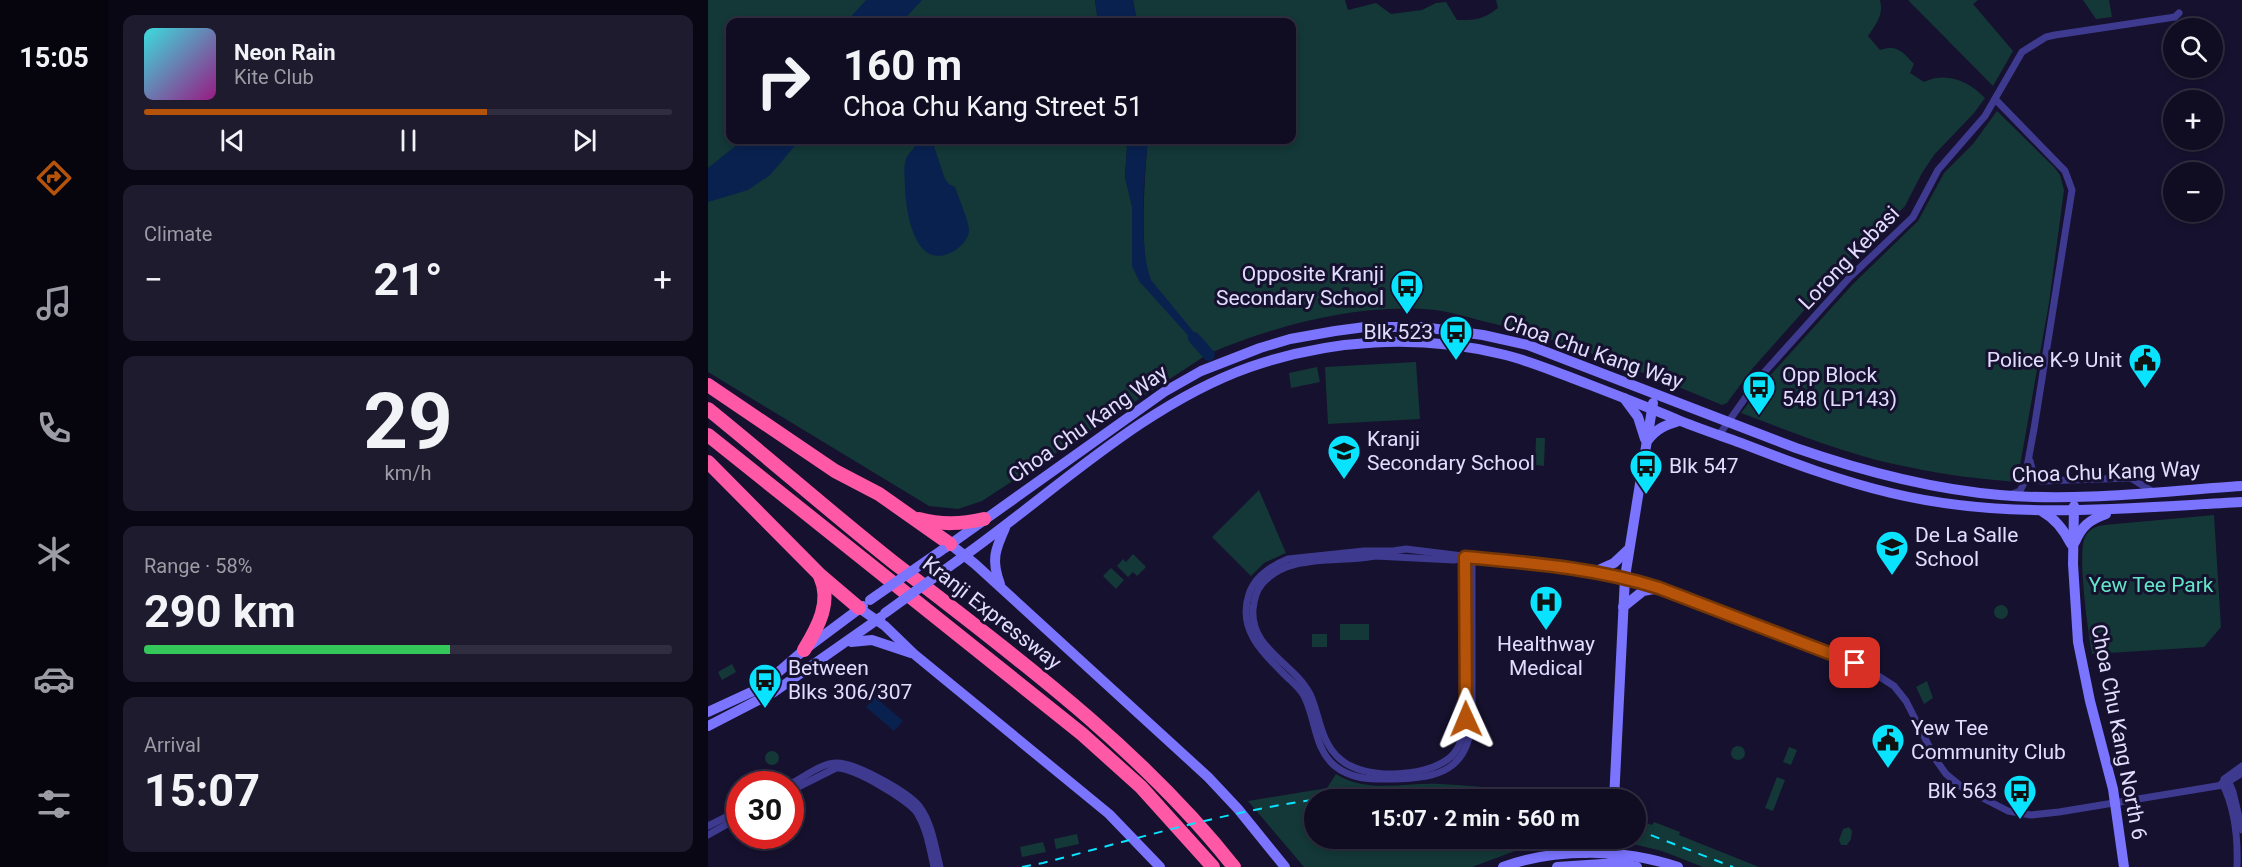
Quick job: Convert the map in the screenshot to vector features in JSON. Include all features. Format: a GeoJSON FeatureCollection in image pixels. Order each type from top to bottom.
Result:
{"type":"FeatureCollection","features":[{"type":"Feature","properties":{"kind":"highway"},"geometry":{"type":"LineString","coordinates":[[708,385],[835,471],[879,494],[911,516],[946,547]]}},
{"type":"Feature","properties":{"kind":"highway","name":"Kranji Expressway"},"geometry":{"type":"LineString","coordinates":[[708,409],[876,548],[1093,721],[1160,785],[1217,845],[1234,867]]}},
{"type":"Feature","properties":{"kind":"highway","name":"Kranji Expressway"},"geometry":{"type":"LineString","coordinates":[[708,435],[1082,734],[1141,787],[1213,867]]}},
{"type":"Feature","properties":{"kind":"highway"},"geometry":{"type":"LineString","coordinates":[[708,462],[819,574],[865,604]]}},
{"type":"Feature","properties":{"kind":"highway"},"geometry":{"type":"LineString","coordinates":[[911,516],[939,524],[984,519]]}},
{"type":"Feature","properties":{"kind":"highway"},"geometry":{"type":"LineString","coordinates":[[804,650],[823,609],[824,584],[819,574]]}},
{"type":"Feature","properties":{"kind":"main road","name":"Choa Chu Kang Way"},"geometry":{"type":"LineString","coordinates":[[708,712],[760,687],[865,604],[1164,392],[1201,371],[1260,348],[1290,339],[1335,331],[1365,327],[1413,327],[1484,335],[1528,345],[1796,448],[1867,471],[1938,487],[2008,496],[2074,496],[2242,486]]}},
{"type":"Feature","properties":{"kind":"main road","name":"Choa Chu Kang Way"},"geometry":{"type":"LineString","coordinates":[[708,726],[774,692],[844,644],[1134,429],[1178,400],[1233,374],[1277,358],[1360,342],[1401,341],[1450,345],[1502,354],[1623,397],[1679,421],[1801,466],[1861,486],[1894,494],[1968,506],[2074,512],[2242,502]]}},
{"type":"Feature","properties":{"kind":"main road"},"geometry":{"type":"LineString","coordinates":[[1615,789],[1625,578],[1655,394]]}},
{"type":"Feature","properties":{"kind":"main road"},"geometry":{"type":"LineString","coordinates":[[1623,397],[1638,417],[1646,442]]}},
{"type":"Feature","properties":{"kind":"main road"},"geometry":{"type":"LineString","coordinates":[[1646,442],[1654,431],[1679,421]]}},
{"type":"Feature","properties":{"kind":"main road","name":"Choa Chu Kang North 6"},"geometry":{"type":"LineString","coordinates":[[2074,496],[2072,547],[2078,642],[2115,802],[2124,867]]}},
{"type":"Feature","properties":{"kind":"main road"},"geometry":{"type":"LineString","coordinates":[[2072,547],[2085,524],[2091,519],[2117,510]]}},
{"type":"Feature","properties":{"kind":"main road"},"geometry":{"type":"LineString","coordinates":[[2041,511],[2052,517],[2066,534],[2072,547]]}},
{"type":"Feature","properties":{"kind":"main road"},"geometry":{"type":"LineString","coordinates":[[1002,588],[994,566],[994,556],[1006,525]]}},
{"type":"Feature","properties":{"kind":"main road"},"geometry":{"type":"LineString","coordinates":[[946,547],[1002,588],[1208,777],[1238,809],[1285,867]]}},
{"type":"Feature","properties":{"kind":"main road"},"geometry":{"type":"LineString","coordinates":[[1594,572],[1614,563],[1629,549]]}},
{"type":"Feature","properties":{"kind":"main road"},"geometry":{"type":"LineString","coordinates":[[1623,607],[1643,591],[1659,588]]}},
{"type":"Feature","properties":{"kind":"main road"},"geometry":{"type":"LineString","coordinates":[[865,604],[881,616],[914,654],[1109,814],[1160,867]]}},
{"type":"Feature","properties":{"kind":"main road"},"geometry":{"type":"LineString","coordinates":[[844,644],[872,640],[914,654]]}},
{"type":"Feature","properties":{"kind":"main road"},"geometry":{"type":"LineString","coordinates":[[1588,862],[1598,849]]}},
{"type":"Feature","properties":{"kind":"main road"},"geometry":{"type":"LineString","coordinates":[[1626,849],[1634,855],[1678,867]]}},
{"type":"Feature","properties":{"kind":"main road"},"geometry":{"type":"LineString","coordinates":[[1557,867],[1612,861],[1634,855]]}},
{"type":"Feature","properties":{"kind":"main road"},"geometry":{"type":"LineString","coordinates":[[1503,867],[1541,858],[1588,862]]}},
{"type":"Feature","properties":{"kind":"main road"},"geometry":{"type":"LineString","coordinates":[[1612,861],[1637,867]]}},
{"type":"Feature","properties":{"kind":"street","name":"Lorong Kebasi"},"geometry":{"type":"LineString","coordinates":[[1719,435],[1760,377],[1849,278],[1913,217],[1938,170],[1978,127],[2022,51],[2046,37],[2175,16],[2179,13]]}},
{"type":"Feature","properties":{"kind":"street"},"geometry":{"type":"LineString","coordinates":[[1996,97],[2065,171],[2072,190],[2022,487],[2016,493],[2008,496]]}},
{"type":"Feature","properties":{"kind":"street"},"geometry":{"type":"LineString","coordinates":[[2029,453],[2032,472],[2041,480],[2131,478],[2154,492]]}},
{"type":"Feature","properties":{"kind":"street"},"geometry":{"type":"LineString","coordinates":[[1468,558],[1472,720],[1469,741],[1465,750],[1454,764],[1444,771],[1426,777],[1377,779],[1347,774],[1334,765],[1324,752],[1316,735],[1304,696],[1255,643],[1248,628],[1246,612],[1252,586],[1258,578],[1278,563],[1298,556],[1406,549],[1594,572],[1625,578],[1659,588],[1855,663],[1879,674],[1894,686],[1906,701],[1936,760],[1946,774],[1963,788],[1999,808],[2014,813],[2031,815],[2115,802],[2223,782],[2242,773]]}},
{"type":"Feature","properties":{"kind":"street"},"geometry":{"type":"LineString","coordinates":[[804,777],[833,763],[852,765],[902,797],[915,810],[922,823],[934,867]]}},
{"type":"Feature","properties":{"kind":"street"},"geometry":{"type":"LineString","coordinates":[[2223,782],[2242,766]]}},
{"type":"Feature","properties":{"kind":"street"},"geometry":{"type":"LineString","coordinates":[[824,767],[843,767],[856,772],[920,807],[929,824],[940,867]]}},
{"type":"Feature","properties":{"kind":"street"},"geometry":{"type":"LineString","coordinates":[[804,784],[836,768]]}},
{"type":"Feature","properties":{"kind":"street"},"geometry":{"type":"LineString","coordinates":[[2223,782],[2242,830]]}},
{"type":"Feature","properties":{"kind":"street"},"geometry":{"type":"LineString","coordinates":[[2223,782],[2237,837],[2239,867]]}},
{"type":"Feature","properties":{"kind":"street"},"geometry":{"type":"LineString","coordinates":[[708,826],[726,817]]}},
{"type":"Feature","properties":{"kind":"street"},"geometry":{"type":"LineString","coordinates":[[926,839],[929,824]]}},
{"type":"Feature","properties":{"kind":"street"},"geometry":{"type":"LineString","coordinates":[[708,835],[726,825]]}},
{"type":"Feature","properties":{"kind":"street"},"geometry":{"type":"LineString","coordinates":[[2239,867],[2242,862]]}},
{"type":"Feature","properties":{"kind":"green space"},"geometry":{"type":"Polygon","coordinates":[[[708,0],[1095,0],[1097,18],[726,18],[726,144],[1126,144],[1125,177],[1132,206],[1132,266],[1168,301],[1150,279],[1147,267],[1144,211],[1148,144],[1296,144],[1296,18],[1136,18],[1133,0],[1345,0],[1348,10],[1376,3],[1391,14],[1422,10],[1436,3],[1446,2],[1457,20],[1475,19],[1488,15],[1498,8],[1496,0],[1880,0],[1880,15],[1868,36],[1880,50],[1891,48],[1903,53],[1914,64],[1910,73],[1924,82],[1941,77],[1957,79],[1972,87],[1985,98],[1974,113],[1934,155],[1905,206],[1833,278],[1752,369],[1727,403],[1722,405],[1582,350],[1524,332],[1433,310],[1369,310],[1286,326],[1208,354],[982,501],[958,509],[929,506],[708,372],[708,0]]]}},
{"type":"Feature","properties":{"kind":"green space"},"geometry":{"type":"Polygon","coordinates":[[[1908,0],[1978,0],[1973,4],[2013,51],[1993,86],[1908,0]]]}},
{"type":"Feature","properties":{"kind":"green space"},"geometry":{"type":"Polygon","coordinates":[[[2083,0],[2109,0],[2112,17],[2096,19],[2083,0]]]}},
{"type":"Feature","properties":{"kind":"green space"},"geometry":{"type":"Polygon","coordinates":[[[1997,111],[2054,167],[2060,175],[2064,190],[2049,303],[2017,482],[1922,470],[1865,457],[1741,413],[1765,381],[1853,284],[1918,221],[1944,173],[1973,144],[1997,111]]]}},
{"type":"Feature","properties":{"kind":"green space"},"geometry":{"type":"Polygon","coordinates":[[[1416,362],[1420,419],[1328,424],[1325,367],[1416,362]]]}},
{"type":"Feature","properties":{"kind":"green space"},"geometry":{"type":"Polygon","coordinates":[[[1317,367],[1320,382],[1291,388],[1289,373],[1317,367]]]}},
{"type":"Feature","properties":{"kind":"green space"},"geometry":{"type":"Polygon","coordinates":[[[1536,438],[1545,438],[1544,466],[1535,465],[1536,438]]]}},
{"type":"Feature","properties":{"kind":"green space"},"geometry":{"type":"Polygon","coordinates":[[[1259,490],[1286,553],[1264,563],[1251,576],[1212,537],[1259,490]]]}},
{"type":"Feature","properties":{"kind":"green space","name":"Yew Tee Park"},"geometry":{"type":"Polygon","coordinates":[[[2214,515],[2221,627],[2204,647],[2092,654],[2082,559],[2085,537],[2089,532],[2104,525],[2214,515]]]}},
{"type":"Feature","properties":{"kind":"green space"},"geometry":{"type":"Polygon","coordinates":[[[1133,554],[1146,567],[1137,576],[1133,572],[1128,577],[1117,566],[1123,559],[1126,562],[1133,554]]]}},
{"type":"Feature","properties":{"kind":"green space"},"geometry":{"type":"Polygon","coordinates":[[[1111,568],[1124,580],[1116,589],[1103,576],[1111,568]]]}},
{"type":"Feature","properties":{"kind":"green space"},"geometry":{"type":"Polygon","coordinates":[[[1998,605],[2004,605],[2008,612],[2004,619],[1998,619],[1994,615],[1994,609],[1998,605]]]}},
{"type":"Feature","properties":{"kind":"green space"},"geometry":{"type":"Polygon","coordinates":[[[1340,624],[1369,624],[1369,640],[1340,640],[1340,624]]]}},
{"type":"Feature","properties":{"kind":"green space"},"geometry":{"type":"Polygon","coordinates":[[[1312,634],[1327,634],[1327,647],[1312,647],[1312,634]]]}},
{"type":"Feature","properties":{"kind":"green space"},"geometry":{"type":"Polygon","coordinates":[[[732,664],[736,672],[722,680],[718,672],[732,664]]]}},
{"type":"Feature","properties":{"kind":"green space"},"geometry":{"type":"Polygon","coordinates":[[[1927,681],[1933,698],[1924,704],[1916,687],[1927,681]]]}},
{"type":"Feature","properties":{"kind":"green space"},"geometry":{"type":"Polygon","coordinates":[[[1738,746],[1743,748],[1745,753],[1743,758],[1738,760],[1733,758],[1731,753],[1733,748],[1738,746]]]}},
{"type":"Feature","properties":{"kind":"green space"},"geometry":{"type":"Polygon","coordinates":[[[1789,747],[1797,750],[1791,765],[1783,762],[1789,747]]]}},
{"type":"Feature","properties":{"kind":"green space"},"geometry":{"type":"Polygon","coordinates":[[[769,751],[775,751],[779,758],[775,765],[769,765],[765,761],[765,755],[769,751]]]}},
{"type":"Feature","properties":{"kind":"green space"},"geometry":{"type":"Polygon","coordinates":[[[1336,774],[1361,784],[1387,786],[1427,784],[1499,789],[1321,789],[1327,788],[1336,774]]]}},
{"type":"Feature","properties":{"kind":"green space"},"geometry":{"type":"Polygon","coordinates":[[[1777,777],[1785,780],[1773,811],[1765,808],[1777,777]]]}},
{"type":"Feature","properties":{"kind":"green space"},"geometry":{"type":"Polygon","coordinates":[[[1304,792],[1304,849],[1522,849],[1472,867],[1304,867],[1248,801],[1304,792]]]}},
{"type":"Feature","properties":{"kind":"green space"},"geometry":{"type":"Polygon","coordinates":[[[1654,822],[1680,832],[1679,835],[1759,867],[1703,867],[1646,847],[1646,823],[1652,825],[1654,822]]]}},
{"type":"Feature","properties":{"kind":"green space"},"geometry":{"type":"Polygon","coordinates":[[[1849,827],[1852,831],[1851,839],[1847,845],[1841,845],[1839,840],[1843,829],[1849,827]]]}},
{"type":"Feature","properties":{"kind":"green space"},"geometry":{"type":"Polygon","coordinates":[[[1077,834],[1079,844],[1056,849],[1054,839],[1077,834]]]}},
{"type":"Feature","properties":{"kind":"green space"},"geometry":{"type":"Polygon","coordinates":[[[1043,842],[1046,852],[1022,857],[1020,847],[1043,842]]]}},
{"type":"Feature","properties":{"kind":"water"},"geometry":{"type":"Polygon","coordinates":[[[866,0],[922,0],[906,18],[850,18],[866,0]]]}},
{"type":"Feature","properties":{"kind":"water"},"geometry":{"type":"Polygon","coordinates":[[[1095,0],[1133,0],[1136,18],[1097,18],[1095,0]]]}},
{"type":"Feature","properties":{"kind":"water"},"geometry":{"type":"Polygon","coordinates":[[[738,144],[797,144],[770,175],[748,190],[708,202],[708,168],[738,144]]]}},
{"type":"Feature","properties":{"kind":"water"},"geometry":{"type":"Polygon","coordinates":[[[917,144],[933,144],[945,179],[955,187],[969,227],[968,236],[956,250],[942,256],[931,254],[922,248],[916,238],[911,225],[905,187],[907,157],[917,144]]]}},
{"type":"Feature","properties":{"kind":"water"},"geometry":{"type":"Polygon","coordinates":[[[1126,144],[1148,144],[1143,230],[1144,249],[1151,280],[1207,348],[1203,352],[1139,281],[1132,266],[1132,206],[1125,177],[1126,144]]]}},
{"type":"Feature","properties":{"kind":"water"},"geometry":{"type":"Polygon","coordinates":[[[875,697],[903,721],[894,731],[866,707],[875,697]]]}},
{"type":"Feature","properties":{"kind":"waterway"},"geometry":{"type":"LineString","coordinates":[[1194,338],[1209,355]]}},
{"type":"Feature","properties":{"kind":"railway"},"geometry":{"type":"LineString","coordinates":[[1022,867],[1217,818],[1304,802]]}},
{"type":"Feature","properties":{"kind":"railway"},"geometry":{"type":"LineString","coordinates":[[1646,833],[1733,867]]}},
{"type":"Feature","properties":{"kind":"place","name":"Opposite Kranji Secondary School"},"geometry":{"type":"Point","coordinates":[1407,315]}},
{"type":"Feature","properties":{"kind":"place","name":"Blk 523"},"geometry":{"type":"Point","coordinates":[1456,361]}},
{"type":"Feature","properties":{"kind":"place","name":"Police K-9 Unit"},"geometry":{"type":"Point","coordinates":[2145,389]}},
{"type":"Feature","properties":{"kind":"place","name":"Opp Block 548 (LP143)"},"geometry":{"type":"Point","coordinates":[1759,416]}},
{"type":"Feature","properties":{"kind":"place","name":"Kranji Secondary School"},"geometry":{"type":"Point","coordinates":[1344,480]}},
{"type":"Feature","properties":{"kind":"place","name":"Blk 547"},"geometry":{"type":"Point","coordinates":[1646,495]}},
{"type":"Feature","properties":{"kind":"place","name":"De La Salle School"},"geometry":{"type":"Point","coordinates":[1892,576]}},
{"type":"Feature","properties":{"kind":"place","name":"Healthway Medical"},"geometry":{"type":"Point","coordinates":[1546,631]}},
{"type":"Feature","properties":{"kind":"place","name":"Between Blks 306/307"},"geometry":{"type":"Point","coordinates":[765,709]}},
{"type":"Feature","properties":{"kind":"place","name":"Yew Tee Community Club"},"geometry":{"type":"Point","coordinates":[1888,769]}},
{"type":"Feature","properties":{"kind":"place","name":"Blk 563"},"geometry":{"type":"Point","coordinates":[2020,820]}},
{"type":"Feature","properties":{"kind":"route"},"geometry":{"type":"LineString","coordinates":[[1466,719],[1465,557],[1579,570],[1634,580],[1855,663]]}}]}
